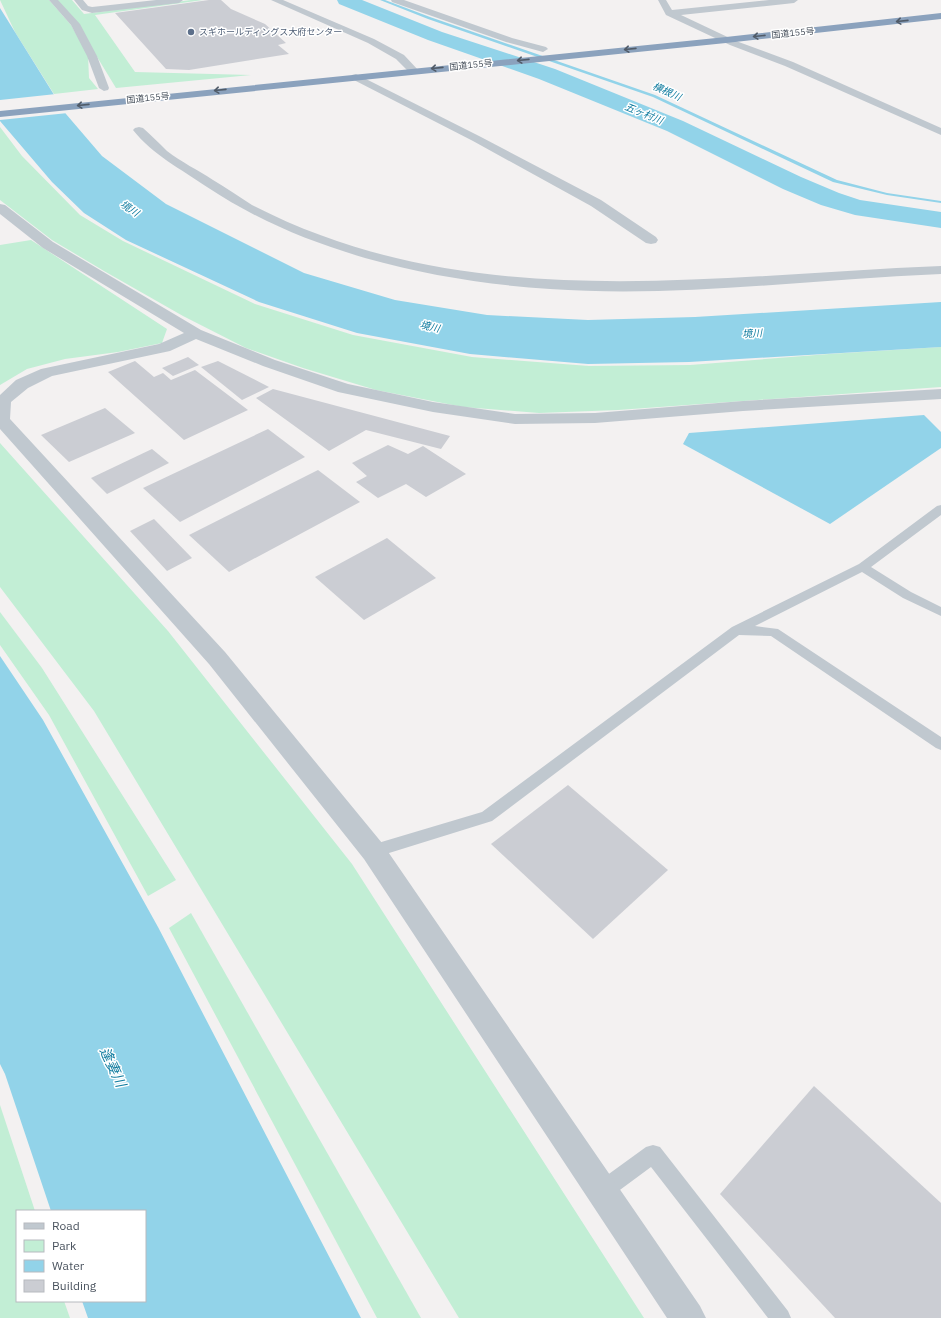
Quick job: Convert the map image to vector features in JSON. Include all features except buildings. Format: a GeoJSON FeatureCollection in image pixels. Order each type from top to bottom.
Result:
{"type":"FeatureCollection","features":[{"type":"Feature","properties":{"kind":"highway","name":"国道155号"},"geometry":{"type":"LineString","coordinates":[[0,114],[356,76],[473,56],[941,8]]}},
{"type":"Feature","properties":{"kind":"highway","name":"国道155号"},"geometry":{"type":"LineString","coordinates":[[0,105],[410,67],[490,63],[726,40],[941,16]]}},
{"type":"Feature","properties":{"kind":"street"},"geometry":{"type":"LineString","coordinates":[[53,0],[75,24],[92,56],[104,88]]}},
{"type":"Feature","properties":{"kind":"street"},"geometry":{"type":"LineString","coordinates":[[78,0],[85,8],[92,10],[179,0]]}},
{"type":"Feature","properties":{"kind":"street"},"geometry":{"type":"LineString","coordinates":[[275,0],[371,41],[400,57],[410,67]]}},
{"type":"Feature","properties":{"kind":"street"},"geometry":{"type":"LineString","coordinates":[[395,0],[540,50]]}},
{"type":"Feature","properties":{"kind":"street"},"geometry":{"type":"LineString","coordinates":[[662,0],[669,13],[726,40],[789,64],[941,132]]}},
{"type":"Feature","properties":{"kind":"street"},"geometry":{"type":"LineString","coordinates":[[669,13],[794,0]]}},
{"type":"Feature","properties":{"kind":"street"},"geometry":{"type":"LineString","coordinates":[[356,76],[436,117],[596,204],[652,240]]}},
{"type":"Feature","properties":{"kind":"street"},"geometry":{"type":"LineString","coordinates":[[139,130],[165,155],[248,208],[314,237],[393,262],[470,277],[530,283],[596,287],[655,286],[899,271],[941,270]]}},
{"type":"Feature","properties":{"kind":"street"},"geometry":{"type":"LineString","coordinates":[[0,208],[48,245],[196,333],[269,363],[344,388],[433,407],[515,419],[595,418],[743,406],[941,394]]}},
{"type":"Feature","properties":{"kind":"street"},"geometry":{"type":"LineString","coordinates":[[196,333],[164,348],[47,372],[22,384],[3,402],[1,420],[217,658],[372,851],[688,1318]]}},
{"type":"Feature","properties":{"kind":"lane"},"geometry":{"type":"LineString","coordinates":[[372,851],[487,817],[736,630],[863,567],[941,509]]}},
{"type":"Feature","properties":{"kind":"lane"},"geometry":{"type":"LineString","coordinates":[[863,567],[907,595],[941,612]]}},
{"type":"Feature","properties":{"kind":"lane"},"geometry":{"type":"LineString","coordinates":[[736,630],[774,632],[941,744]]}},
{"type":"Feature","properties":{"kind":"lane"},"geometry":{"type":"LineString","coordinates":[[602,1191],[653,1154],[781,1318]]}},
{"type":"Feature","properties":{"kind":"green space"},"geometry":{"type":"Polygon","coordinates":[[[0,0],[49,0],[71,25],[88,55],[89,78],[98,89],[54,94],[15,32],[0,0]]]}},
{"type":"Feature","properties":{"kind":"green space"},"geometry":{"type":"Polygon","coordinates":[[[56,0],[72,0],[84,14],[191,0],[203,0],[95,15],[135,72],[251,75],[116,88],[77,24],[56,0]]]}},
{"type":"Feature","properties":{"kind":"green space"},"geometry":{"type":"Polygon","coordinates":[[[0,127],[22,156],[80,215],[123,241],[255,304],[353,335],[472,357],[589,366],[690,365],[941,347],[941,387],[618,410],[539,413],[463,407],[376,390],[303,368],[246,348],[183,316],[52,240],[0,200],[0,127]]]}},
{"type":"Feature","properties":{"kind":"green space"},"geometry":{"type":"Polygon","coordinates":[[[31,240],[167,329],[162,343],[118,352],[65,359],[27,369],[0,385],[0,245],[31,240]]]}},
{"type":"Feature","properties":{"kind":"green space"},"geometry":{"type":"Polygon","coordinates":[[[0,443],[168,631],[352,864],[644,1318],[459,1318],[94,711],[0,587],[0,443]]]}},
{"type":"Feature","properties":{"kind":"green space"},"geometry":{"type":"Polygon","coordinates":[[[0,612],[42,668],[176,880],[148,896],[49,715],[0,645],[0,612]]]}},
{"type":"Feature","properties":{"kind":"green space"},"geometry":{"type":"Polygon","coordinates":[[[191,913],[421,1318],[377,1318],[169,928],[191,913]]]}},
{"type":"Feature","properties":{"kind":"green space"},"geometry":{"type":"Polygon","coordinates":[[[0,1105],[35,1210],[16,1210],[16,1302],[64,1302],[70,1318],[0,1318],[0,1105]]]}},
{"type":"Feature","properties":{"kind":"water","name":"境川"},"geometry":{"type":"Polygon","coordinates":[[[0,8],[66,114],[102,156],[166,204],[304,273],[395,300],[487,315],[588,320],[695,317],[941,302],[941,347],[689,362],[588,364],[470,354],[357,333],[259,302],[126,240],[84,213],[52,182],[0,121],[0,8]]]}},
{"type":"Feature","properties":{"kind":"water"},"geometry":{"type":"Polygon","coordinates":[[[924,415],[941,432],[941,448],[830,524],[683,444],[689,433],[924,415]]]}},
{"type":"Feature","properties":{"kind":"water","name":"逢妻川"},"geometry":{"type":"Polygon","coordinates":[[[0,656],[43,720],[158,927],[361,1318],[88,1318],[82,1302],[146,1302],[146,1210],[51,1210],[5,1074],[0,1064],[0,656]]]}},
{"type":"Feature","properties":{"kind":"pier"},"geometry":{"type":"Polygon","coordinates":[[[56,94],[68,113],[0,120],[0,100],[56,94]]]}},
{"type":"Feature","properties":{"kind":"waterway","name":"五ヶ村川"},"geometry":{"type":"LineString","coordinates":[[346,0],[435,36],[547,74],[675,126],[792,183],[830,199],[855,207],[941,220]]}},
{"type":"Feature","properties":{"kind":"waterway","name":"横根川"},"geometry":{"type":"LineString","coordinates":[[382,0],[429,18],[654,96],[835,181],[887,194],[941,202]]}},
{"type":"Feature","properties":{"kind":"place","name":"スギホールディングス大府センター"},"geometry":{"type":"Point","coordinates":[191,32]}}]}
